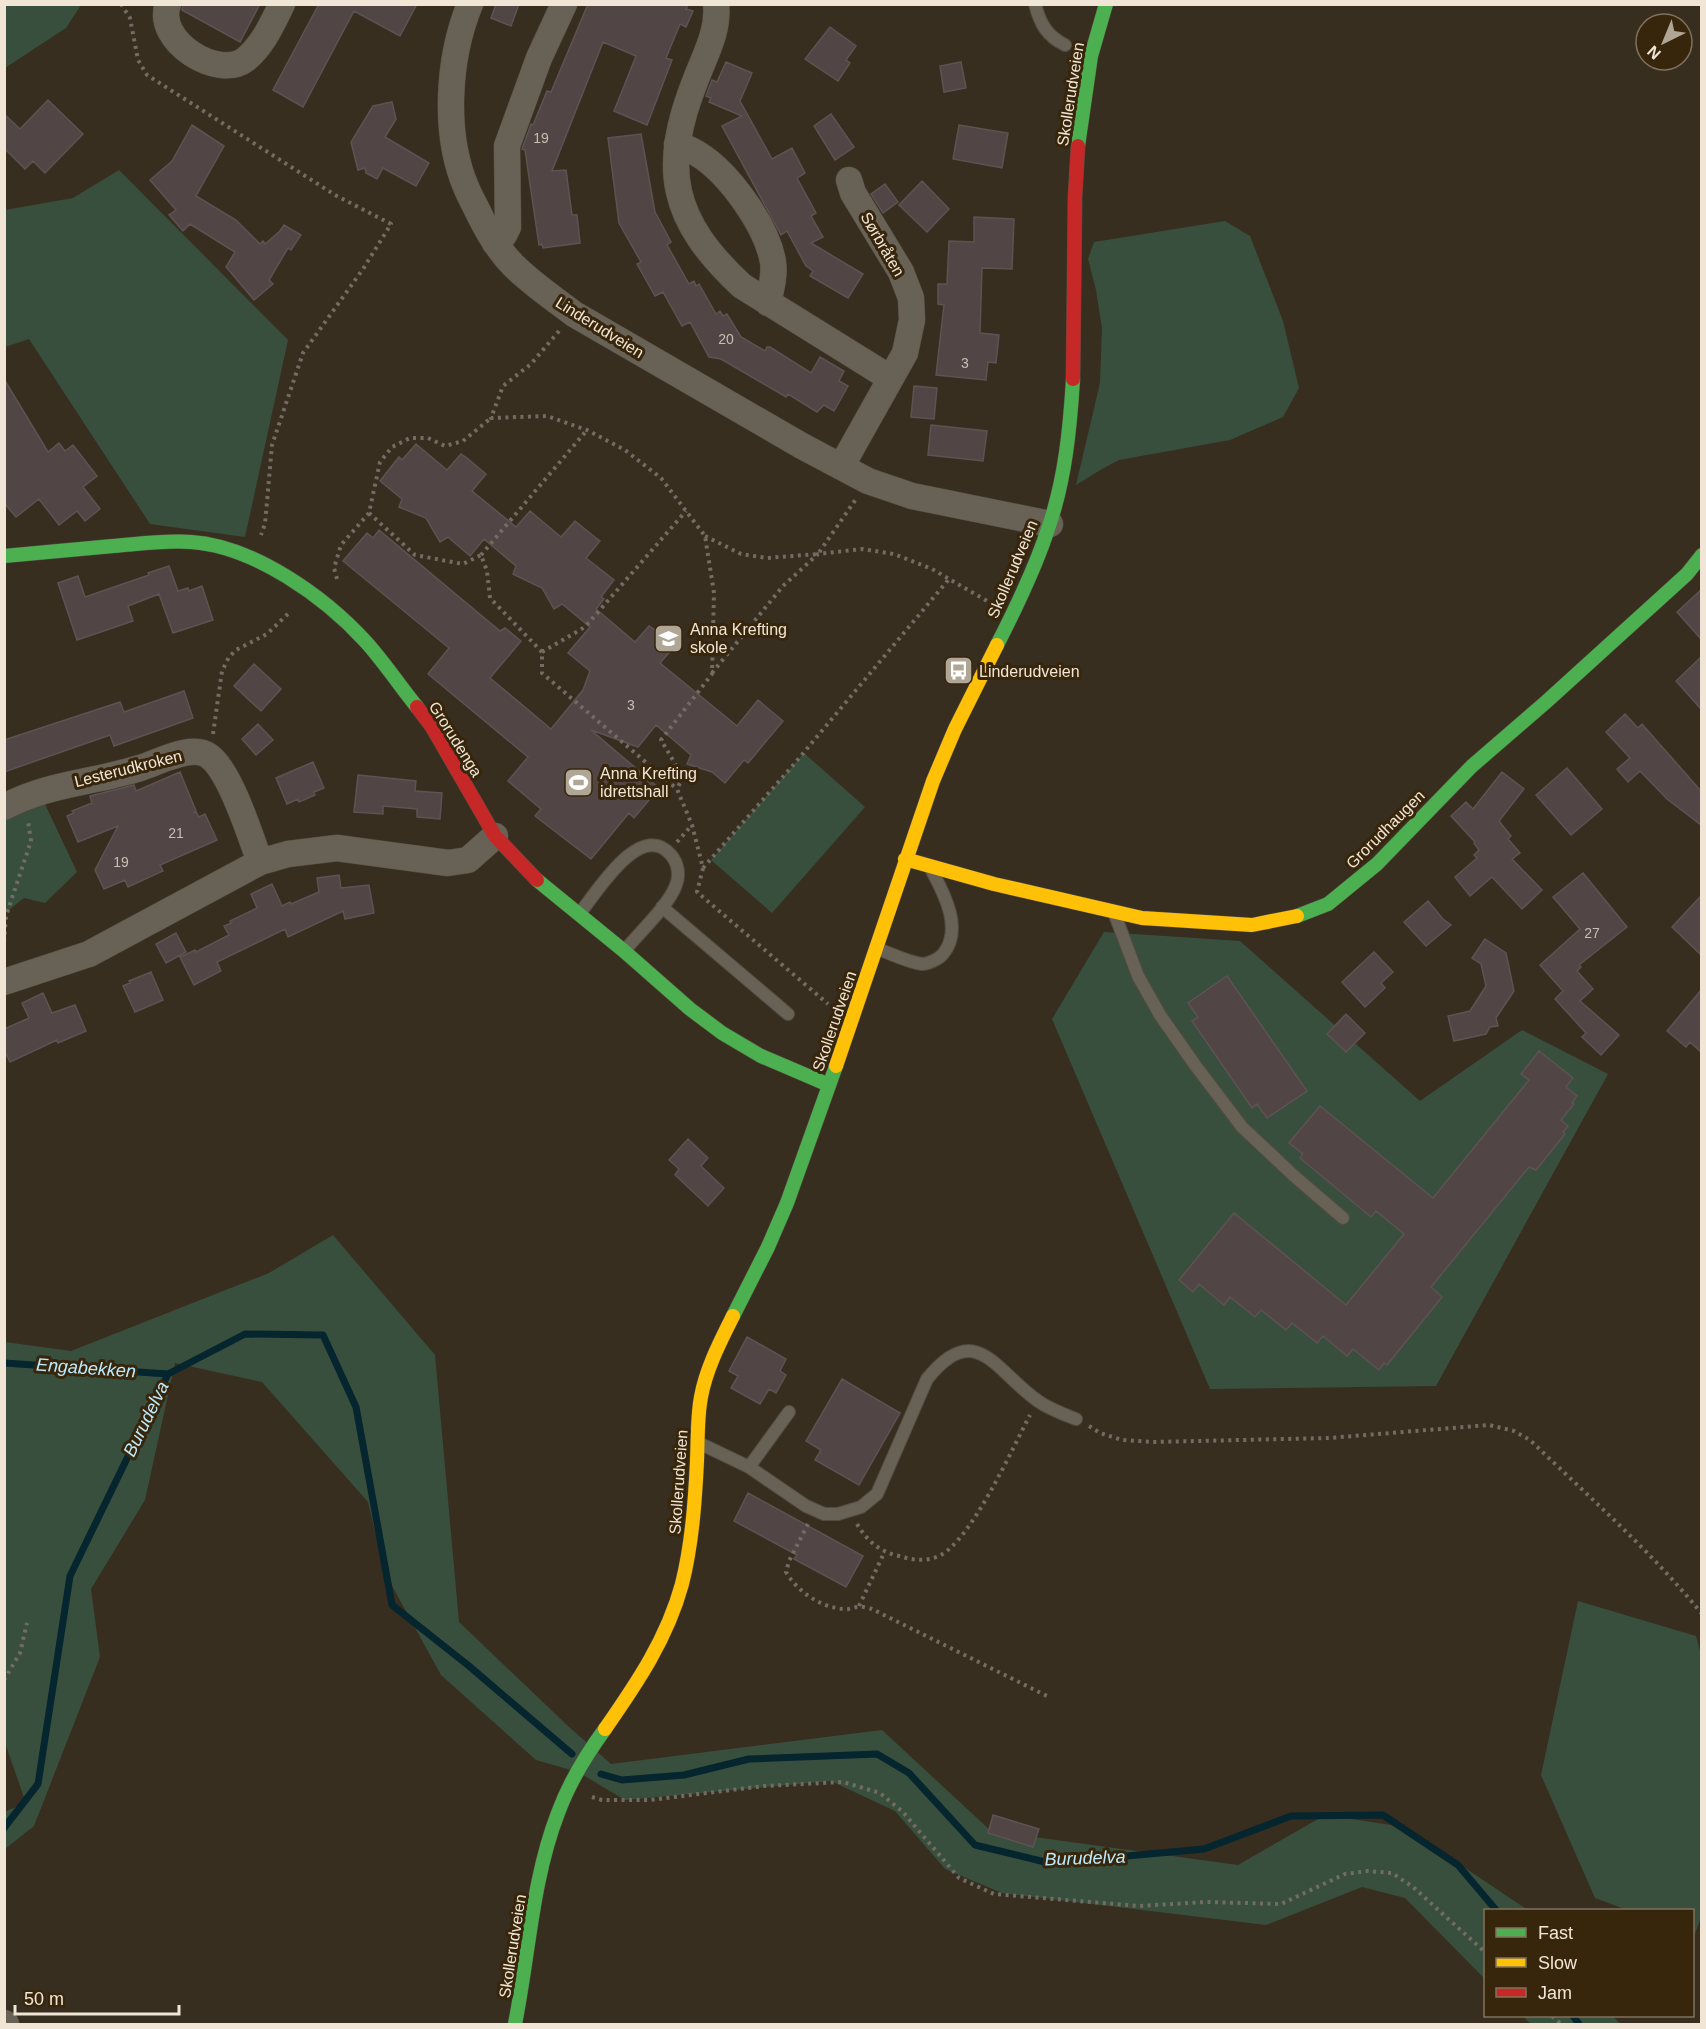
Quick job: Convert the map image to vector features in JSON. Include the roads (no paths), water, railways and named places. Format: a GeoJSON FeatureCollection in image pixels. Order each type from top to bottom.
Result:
{"type":"FeatureCollection","features":[{"type":"Feature","properties":{"kind":"street"},"geometry":{"type":"LineString","coordinates":[[168,4],[166,10],[169,31],[182,47],[204,60],[223,66],[245,61],[264,39],[282,4]]}},
{"type":"Feature","properties":{"kind":"street","name":"Linderudveien"},"geometry":{"type":"LineString","coordinates":[[470,4],[461,27],[452,79],[455,148],[465,186],[495,243],[521,272],[574,314],[802,447],[868,481],[912,496],[1050,524]]}},
{"type":"Feature","properties":{"kind":"street"},"geometry":{"type":"LineString","coordinates":[[495,243],[504,235],[508,227],[507,146],[539,58],[564,4]]}},
{"type":"Feature","properties":{"kind":"street"},"geometry":{"type":"LineString","coordinates":[[716,4],[717,17],[712,39],[679,125],[677,185],[685,216],[701,243],[741,286],[891,378]]}},
{"type":"Feature","properties":{"kind":"street","name":"Skollerudveien"},"geometry":{"type":"LineString","coordinates":[[515,2025],[523,1990],[535,1898],[557,1815],[570,1785],[641,1680],[657,1651],[671,1620],[683,1583],[690,1552],[699,1409],[707,1375],[784,1211],[927,796],[945,752],[1037,561],[1050,524],[1059,492],[1072,384],[1075,189],[1080,119],[1089,66],[1106,4]]}},
{"type":"Feature","properties":{"kind":"street"},"geometry":{"type":"LineString","coordinates":[[677,144],[699,155],[724,176],[752,214],[768,241],[773,263],[773,279],[768,303]]}},
{"type":"Feature","properties":{"kind":"street","name":"Sørbråten"},"geometry":{"type":"LineString","coordinates":[[841,467],[905,353],[912,320],[911,298],[902,272],[853,193],[849,180]]}},
{"type":"Feature","properties":{"kind":"street","name":"Grorudenga"},"geometry":{"type":"LineString","coordinates":[[4,556],[148,543],[192,542],[222,548],[253,559],[313,594],[335,611],[367,643],[432,727],[495,836],[535,878],[624,951],[690,1010],[722,1033],[761,1056],[829,1085]]}},
{"type":"Feature","properties":{"kind":"street","name":"Grorudhaugen"},"geometry":{"type":"LineString","coordinates":[[905,859],[994,884],[1142,918],[1252,925],[1301,915],[1328,904],[1377,864],[1472,766],[1687,574],[1701,555]]}},
{"type":"Feature","properties":{"kind":"street","name":"Lesterudkroken"},"geometry":{"type":"LineString","coordinates":[[15,802],[57,786],[139,768],[175,755],[197,751],[207,754],[228,782],[260,862]]}},
{"type":"Feature","properties":{"kind":"street"},"geometry":{"type":"LineString","coordinates":[[4,981],[89,954],[260,862],[288,854],[337,848],[448,862],[468,860],[495,836]]}},
{"type":"Feature","properties":{"kind":"lane"},"geometry":{"type":"LineString","coordinates":[[1035,4],[1040,23],[1054,39],[1065,45]]}},
{"type":"Feature","properties":{"kind":"lane"},"geometry":{"type":"LineString","coordinates":[[580,914],[632,851],[642,846],[653,845],[669,852],[676,861],[679,873],[677,884],[662,907],[624,951]]}},
{"type":"Feature","properties":{"kind":"lane"},"geometry":{"type":"LineString","coordinates":[[876,949],[925,964],[940,957],[949,946],[951,916],[942,889],[929,866]]}},
{"type":"Feature","properties":{"kind":"lane"},"geometry":{"type":"LineString","coordinates":[[662,907],[788,1014]]}},
{"type":"Feature","properties":{"kind":"lane"},"geometry":{"type":"LineString","coordinates":[[1113,911],[1138,976],[1160,1015],[1195,1065],[1242,1127],[1343,1218]]}},
{"type":"Feature","properties":{"kind":"lane"},"geometry":{"type":"LineString","coordinates":[[698,1443],[749,1467],[806,1506],[824,1514],[838,1514],[861,1507],[877,1494],[927,1379],[951,1354],[964,1349],[983,1355],[1038,1401],[1076,1419]]}},
{"type":"Feature","properties":{"kind":"lane"},"geometry":{"type":"LineString","coordinates":[[749,1467],[789,1412]]}},
{"type":"Feature","properties":{"kind":"waterway","name":"Burudelva"},"geometry":{"type":"LineString","coordinates":[[4,1828],[38,1784],[70,1576],[168,1374],[245,1334],[323,1335],[356,1407],[392,1605],[469,1666],[572,1754]]}},
{"type":"Feature","properties":{"kind":"waterway","name":"Engabekken"},"geometry":{"type":"LineString","coordinates":[[4,1363],[168,1374]]}},
{"type":"Feature","properties":{"kind":"waterway","name":"Burudelva"},"geometry":{"type":"LineString","coordinates":[[601,1774],[622,1780],[684,1775],[749,1759],[877,1754],[909,1773],[975,1845],[1049,1863],[1204,1849],[1291,1816],[1383,1815],[1458,1865],[1495,1909]]}},
{"type":"Feature","properties":{"kind":"waterway","name":"Burudelva"},"geometry":{"type":"LineString","coordinates":[[1574,2017],[1579,2024]]}},
{"type":"Feature","properties":{"kind":"place","name":"Anna Krefting skole"},"geometry":{"type":"Point","coordinates":[669,638]}},
{"type":"Feature","properties":{"kind":"place","name":"Linderudveien"},"geometry":{"type":"Point","coordinates":[958,671]}},
{"type":"Feature","properties":{"kind":"place","name":"Anna Krefting idrettshall"},"geometry":{"type":"Point","coordinates":[579,782]}}]}
